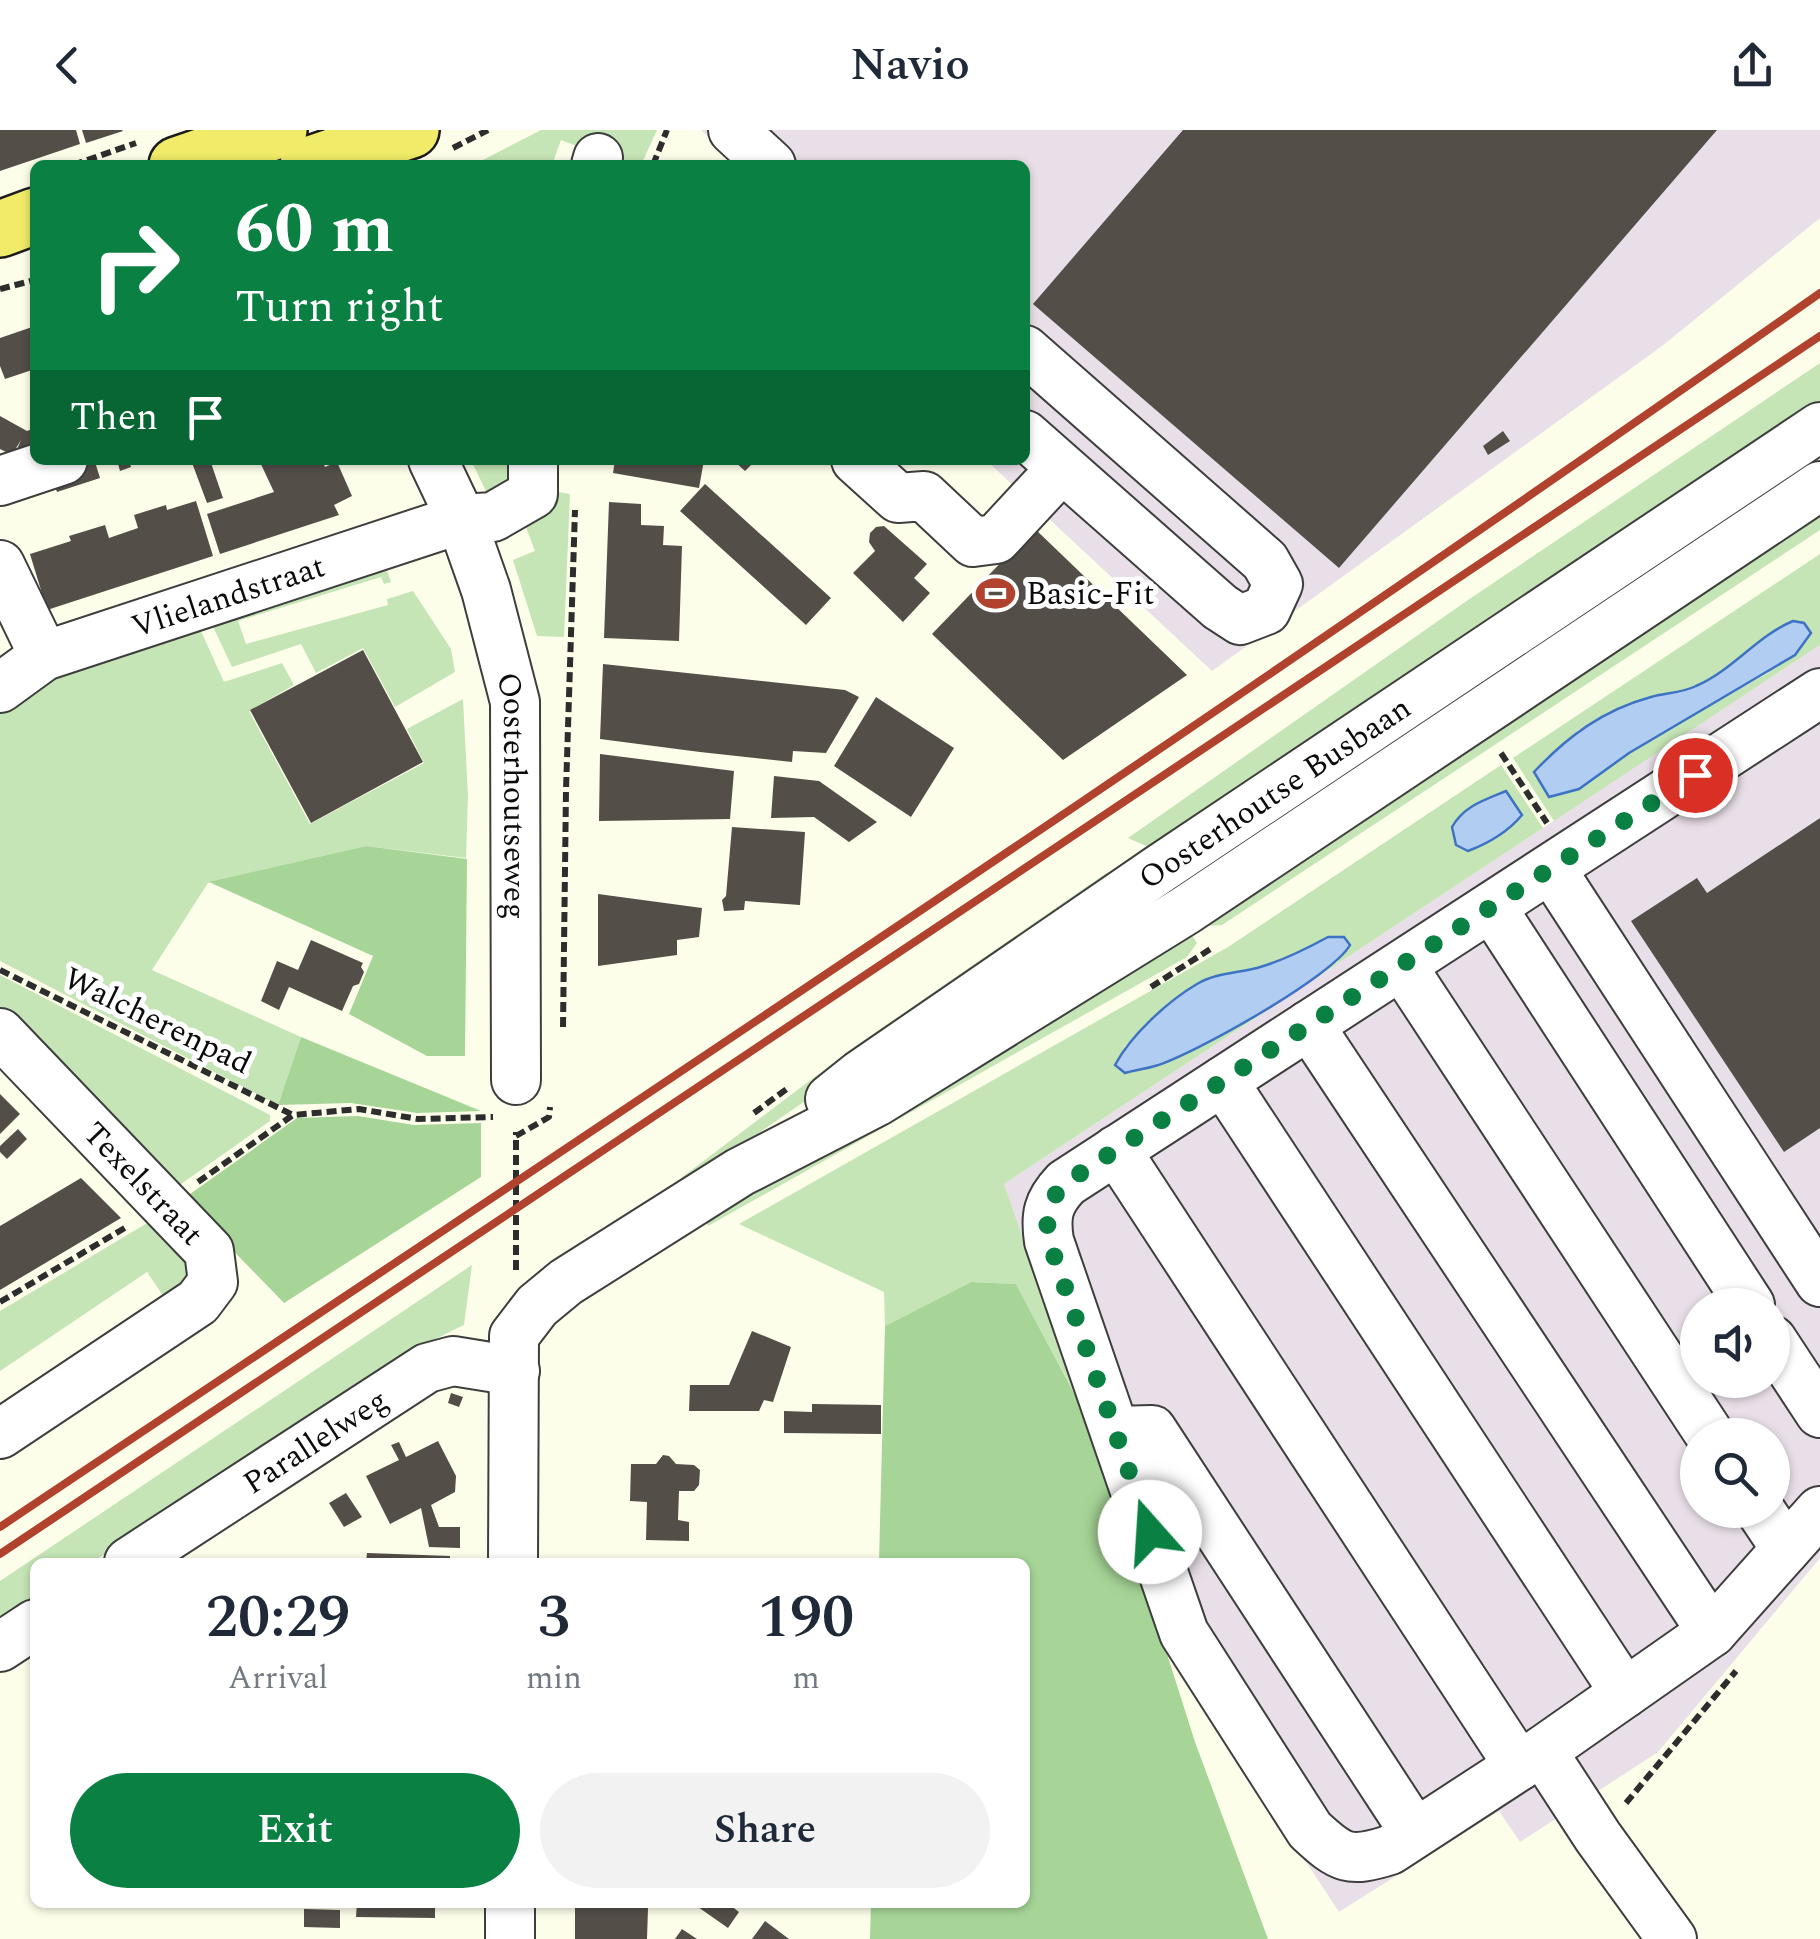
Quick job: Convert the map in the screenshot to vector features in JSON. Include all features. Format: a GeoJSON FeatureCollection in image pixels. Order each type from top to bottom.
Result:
{"type":"FeatureCollection","features":[{"type":"Feature","properties":{"kind":"main road"},"geometry":{"type":"LineString","coordinates":[[159,153],[279,130]]}},
{"type":"Feature","properties":{"kind":"main road"},"geometry":{"type":"LineString","coordinates":[[319,160],[411,130]]}},
{"type":"Feature","properties":{"kind":"main road"},"geometry":{"type":"LineString","coordinates":[[0,229],[30,218]]}},
{"type":"Feature","properties":{"kind":"main road"},"geometry":{"type":"LineString","coordinates":[[0,248],[30,241]]}},
{"type":"Feature","properties":{"kind":"street"},"geometry":{"type":"LineString","coordinates":[[287,130],[302,160]]}},
{"type":"Feature","properties":{"kind":"street"},"geometry":{"type":"LineString","coordinates":[[733,130],[766,160]]}},
{"type":"Feature","properties":{"kind":"street"},"geometry":{"type":"LineString","coordinates":[[1030,354],[1265,560],[1278,584],[1266,610],[1240,620],[1220,608],[1030,440]]}},
{"type":"Feature","properties":{"kind":"street","name":"Oosterhoutse Busbaan"},"geometry":{"type":"LineString","coordinates":[[740,1172],[860,1075],[1158,870],[1820,427]]}},
{"type":"Feature","properties":{"kind":"street"},"geometry":{"type":"LineString","coordinates":[[0,481],[47,465]]}},
{"type":"Feature","properties":{"kind":"street","name":"Oosterhoutseweg"},"geometry":{"type":"LineString","coordinates":[[435,465],[461,519],[502,645],[515,702],[521,1098]]}},
{"type":"Feature","properties":{"kind":"street"},"geometry":{"type":"LineString","coordinates":[[461,519],[493,517],[533,494],[533,465]]}},
{"type":"Feature","properties":{"kind":"street"},"geometry":{"type":"LineString","coordinates":[[862,465],[898,498],[924,496],[973,542],[996,539],[1061,468]]}},
{"type":"Feature","properties":{"kind":"street","name":"Oosterhoutse Busbaan"},"geometry":{"type":"LineString","coordinates":[[514,1354],[529,1313],[566,1282],[740,1172],[876,1102],[1138,941],[1820,486]]}},
{"type":"Feature","properties":{"kind":"street","name":"Vlielandstraat"},"geometry":{"type":"LineString","coordinates":[[0,688],[44,656],[461,519]]}},
{"type":"Feature","properties":{"kind":"street"},"geometry":{"type":"LineString","coordinates":[[0,564],[44,656]]}},
{"type":"Feature","properties":{"kind":"street"},"geometry":{"type":"LineString","coordinates":[[1820,692],[1550,847],[1492,908],[1066,1182],[1051,1199],[1045,1218],[1049,1241],[1184,1632],[1310,1830],[1336,1854],[1360,1860],[1390,1850],[1625,1694],[1729,1645],[1786,1549],[1820,1510]]}},
{"type":"Feature","properties":{"kind":"street"},"geometry":{"type":"LineString","coordinates":[[1550,847],[1820,1282]]}},
{"type":"Feature","properties":{"kind":"street"},"geometry":{"type":"LineString","coordinates":[[1492,908],[1739,1288]]}},
{"type":"Feature","properties":{"kind":"street"},"geometry":{"type":"LineString","coordinates":[[1402,966],[1699,1418]]}},
{"type":"Feature","properties":{"kind":"street"},"geometry":{"type":"LineString","coordinates":[[1309,1025],[1729,1645]]}},
{"type":"Feature","properties":{"kind":"street","name":"Texelstraat"},"geometry":{"type":"LineString","coordinates":[[0,1033],[209,1251],[213,1282],[198,1302],[0,1434]]}},
{"type":"Feature","properties":{"kind":"street"},"geometry":{"type":"LineString","coordinates":[[1223,1081],[1625,1694]]}},
{"type":"Feature","properties":{"kind":"street"},"geometry":{"type":"LineString","coordinates":[[1116,1150],[1530,1758],[1587,1821],[1672,1939]]}},
{"type":"Feature","properties":{"kind":"street"},"geometry":{"type":"LineString","coordinates":[[513,1558],[514,1354]]}},
{"type":"Feature","properties":{"kind":"street","name":"Parallelweg"},"geometry":{"type":"LineString","coordinates":[[135,1558],[427,1368],[514,1354]]}},
{"type":"Feature","properties":{"kind":"street"},"geometry":{"type":"LineString","coordinates":[[1790,1367],[1820,1413]]}},
{"type":"Feature","properties":{"kind":"street"},"geometry":{"type":"LineString","coordinates":[[1115,1431],[1152,1430],[1416,1834]]}},
{"type":"Feature","properties":{"kind":"street"},"geometry":{"type":"LineString","coordinates":[[1772,1528],[1786,1549]]}},
{"type":"Feature","properties":{"kind":"street"},"geometry":{"type":"LineString","coordinates":[[0,1646],[30,1627]]}},
{"type":"Feature","properties":{"kind":"street"},"geometry":{"type":"LineString","coordinates":[[510,1908],[510,1939]]}},
{"type":"Feature","properties":{"kind":"path"},"geometry":{"type":"LineString","coordinates":[[655,160],[667,130]]}},
{"type":"Feature","properties":{"kind":"path"},"geometry":{"type":"LineString","coordinates":[[109,160],[159,153]]}},
{"type":"Feature","properties":{"kind":"path"},"geometry":{"type":"LineString","coordinates":[[0,289],[30,281]]}},
{"type":"Feature","properties":{"kind":"path"},"geometry":{"type":"LineString","coordinates":[[562,1042],[575,502]]}},
{"type":"Feature","properties":{"kind":"path"},"geometry":{"type":"LineString","coordinates":[[1501,753],[1550,847]]}},
{"type":"Feature","properties":{"kind":"path","name":"Walcherenpad"},"geometry":{"type":"LineString","coordinates":[[0,970],[293,1115]]}},
{"type":"Feature","properties":{"kind":"path"},"geometry":{"type":"LineString","coordinates":[[0,1302],[166,1204],[293,1115],[360,1109],[418,1119],[521,1098],[549,1118],[516,1136],[514,1354]]}},
{"type":"Feature","properties":{"kind":"path"},"geometry":{"type":"LineString","coordinates":[[1587,1821],[1729,1645]]}},
{"type":"Feature","properties":{"kind":"shaded area"},"geometry":{"type":"Polygon","coordinates":[[[701,130],[1820,130],[1820,218],[1662,346],[1212,671],[991,465],[1030,465],[1030,160],[734,160],[701,130]]]}},
{"type":"Feature","properties":{"kind":"shaded area"},"geometry":{"type":"Polygon","coordinates":[[[1820,645],[1820,1558],[1658,1752],[1520,1842],[1499,1811],[1339,1912],[1165,1647],[1004,1184],[1820,645]]]}},
{"type":"Feature","properties":{"kind":"green space"},"geometry":{"type":"Polygon","coordinates":[[[541,130],[657,130],[643,160],[612,160],[561,140],[554,160],[483,160],[541,130]]]}},
{"type":"Feature","properties":{"kind":"green space"},"geometry":{"type":"Polygon","coordinates":[[[1820,363],[1820,415],[1162,853],[1128,838],[1468,600],[1820,363]]]}},
{"type":"Feature","properties":{"kind":"green space"},"geometry":{"type":"Polygon","coordinates":[[[473,465],[519,465],[518,480],[492,504],[473,465]]]}},
{"type":"Feature","properties":{"kind":"green space"},"geometry":{"type":"Polygon","coordinates":[[[547,490],[570,494],[564,637],[537,636],[513,560],[535,551],[524,522],[547,490]]]}},
{"type":"Feature","properties":{"kind":"green space"},"geometry":{"type":"Polygon","coordinates":[[[1820,500],[1820,530],[1222,925],[1208,926],[1200,915],[1820,500]]]}},
{"type":"Feature","properties":{"kind":"green space"},"geometry":{"type":"Polygon","coordinates":[[[1820,554],[1820,645],[1554,821],[1513,758],[1820,554]],[[1804,623],[1761,640],[1747,654],[1697,686],[1610,711],[1578,730],[1534,772],[1550,797],[1579,789],[1629,752],[1768,673],[1811,633],[1804,623]]]}},
{"type":"Feature","properties":{"kind":"green space"},"geometry":{"type":"Polygon","coordinates":[[[383,559],[391,582],[384,584],[381,577],[238,621],[246,644],[388,605],[387,599],[413,591],[451,649],[455,672],[395,707],[363,648],[316,673],[301,644],[232,667],[208,616],[383,559]]]}},
{"type":"Feature","properties":{"kind":"green space"},"geometry":{"type":"Polygon","coordinates":[[[196,620],[224,682],[282,663],[294,685],[249,711],[310,824],[424,763],[407,729],[463,699],[468,796],[466,858],[366,846],[208,883],[152,970],[301,1037],[278,1105],[0,961],[0,708],[54,667],[196,620]]]}},
{"type":"Feature","properties":{"kind":"green space"},"geometry":{"type":"Polygon","coordinates":[[[1501,765],[1543,828],[1004,1184],[1078,1400],[1016,1284],[971,1282],[885,1326],[884,1292],[739,1224],[1228,947],[1501,765]],[[1306,949],[1260,967],[1197,984],[1124,1047],[1156,1066],[1243,1023],[1339,961],[1306,949]]]}},
{"type":"Feature","properties":{"kind":"green space"},"geometry":{"type":"Polygon","coordinates":[[[366,846],[467,859],[465,1056],[427,1056],[349,1014],[373,956],[209,882],[366,846]]]}},
{"type":"Feature","properties":{"kind":"green space"},"geometry":{"type":"Polygon","coordinates":[[[1131,860],[940,1008],[685,1184],[681,1178],[857,1045],[1131,860]]]}},
{"type":"Feature","properties":{"kind":"green space"},"geometry":{"type":"Polygon","coordinates":[[[1186,926],[1197,943],[1187,957],[708,1226],[705,1218],[1186,926]]]}},
{"type":"Feature","properties":{"kind":"green space"},"geometry":{"type":"Polygon","coordinates":[[[0,975],[270,1115],[270,1121],[174,1189],[0,1009],[0,975]]]}},
{"type":"Feature","properties":{"kind":"green space"},"geometry":{"type":"Polygon","coordinates":[[[301,1037],[481,1111],[417,1113],[351,1103],[278,1105],[301,1037]]]}},
{"type":"Feature","properties":{"kind":"green space"},"geometry":{"type":"Polygon","coordinates":[[[358,1116],[414,1125],[481,1123],[481,1177],[284,1303],[183,1199],[297,1118],[358,1116]]]}},
{"type":"Feature","properties":{"kind":"green space"},"geometry":{"type":"Polygon","coordinates":[[[159,1216],[202,1266],[168,1303],[147,1272],[0,1371],[0,1311],[159,1216]]]}},
{"type":"Feature","properties":{"kind":"green space"},"geometry":{"type":"Polygon","coordinates":[[[472,1265],[464,1325],[421,1346],[99,1558],[34,1558],[472,1265]]]}},
{"type":"Feature","properties":{"kind":"green space"},"geometry":{"type":"Polygon","coordinates":[[[971,1282],[1016,1284],[1099,1440],[1195,1742],[1268,1939],[870,1939],[871,1908],[1030,1908],[1030,1558],[879,1558],[885,1326],[971,1282]]]}},
{"type":"Feature","properties":{"kind":"green space"},"geometry":{"type":"Polygon","coordinates":[[[30,1561],[30,1604],[0,1624],[0,1581],[30,1561]]]}},
{"type":"Feature","properties":{"kind":"water"},"geometry":{"type":"Polygon","coordinates":[[[1793,621],[1804,623],[1811,633],[1795,655],[1629,753],[1579,789],[1549,797],[1534,772],[1573,736],[1617,709],[1709,679],[1793,621]]]}},
{"type":"Feature","properties":{"kind":"water"},"geometry":{"type":"Polygon","coordinates":[[[1506,791],[1522,815],[1483,845],[1468,851],[1456,845],[1452,827],[1462,814],[1506,791]]]}},
{"type":"Feature","properties":{"kind":"water"},"geometry":{"type":"Polygon","coordinates":[[[1328,937],[1344,937],[1350,945],[1318,975],[1260,1013],[1155,1066],[1125,1073],[1115,1065],[1151,1020],[1197,984],[1276,962],[1328,937]]]}},
{"type":"Feature","properties":{"kind":"building"},"geometry":{"type":"Polygon","coordinates":[[[0,130],[76,130],[80,144],[0,171],[0,130]]]}},
{"type":"Feature","properties":{"kind":"building"},"geometry":{"type":"Polygon","coordinates":[[[82,130],[122,130],[123,131],[86,143],[82,130]]]}},
{"type":"Feature","properties":{"kind":"building"},"geometry":{"type":"Polygon","coordinates":[[[1183,130],[1717,130],[1339,568],[1033,304],[1183,130]]]}},
{"type":"Feature","properties":{"kind":"building"},"geometry":{"type":"Polygon","coordinates":[[[30,328],[30,371],[5,379],[0,366],[0,338],[30,328]]]}},
{"type":"Feature","properties":{"kind":"building"},"geometry":{"type":"Polygon","coordinates":[[[0,416],[30,430],[30,451],[14,456],[21,440],[12,455],[0,449],[0,416]]]}},
{"type":"Feature","properties":{"kind":"building"},"geometry":{"type":"Polygon","coordinates":[[[1503,431],[1510,441],[1488,455],[1483,446],[1503,431]]]}},
{"type":"Feature","properties":{"kind":"building"},"geometry":{"type":"Polygon","coordinates":[[[96,465],[100,478],[57,492],[51,475],[96,465]]]}},
{"type":"Feature","properties":{"kind":"building"},"geometry":{"type":"Polygon","coordinates":[[[193,465],[212,465],[223,498],[207,503],[193,465]]]}},
{"type":"Feature","properties":{"kind":"building"},"geometry":{"type":"Polygon","coordinates":[[[261,465],[338,465],[352,496],[334,505],[339,515],[220,554],[207,514],[274,492],[261,465]]]}},
{"type":"Feature","properties":{"kind":"building"},"geometry":{"type":"Polygon","coordinates":[[[614,465],[703,465],[699,488],[613,473],[614,465]]]}},
{"type":"Feature","properties":{"kind":"building"},"geometry":{"type":"Polygon","coordinates":[[[705,484],[831,598],[806,625],[680,511],[705,484]]]}},
{"type":"Feature","properties":{"kind":"building"},"geometry":{"type":"Polygon","coordinates":[[[196,501],[213,556],[47,610],[30,554],[105,525],[109,538],[138,528],[134,515],[196,501]]]}},
{"type":"Feature","properties":{"kind":"building"},"geometry":{"type":"Polygon","coordinates":[[[609,502],[641,504],[641,525],[664,526],[663,545],[682,546],[679,641],[604,638],[609,502]]]}},
{"type":"Feature","properties":{"kind":"building"},"geometry":{"type":"Polygon","coordinates":[[[884,526],[927,564],[914,578],[930,593],[903,622],[853,573],[875,551],[869,542],[870,533],[884,526]]]}},
{"type":"Feature","properties":{"kind":"building"},"geometry":{"type":"Polygon","coordinates":[[[1034,528],[1187,675],[1063,760],[932,634],[1034,528]]]}},
{"type":"Feature","properties":{"kind":"building"},"geometry":{"type":"Polygon","coordinates":[[[363,650],[423,762],[311,823],[250,710],[363,650]]]}},
{"type":"Feature","properties":{"kind":"building"},"geometry":{"type":"Polygon","coordinates":[[[603,664],[845,690],[859,697],[826,753],[793,751],[792,762],[700,752],[600,739],[603,664]]]}},
{"type":"Feature","properties":{"kind":"building"},"geometry":{"type":"Polygon","coordinates":[[[876,697],[954,748],[911,817],[834,766],[876,697]]]}},
{"type":"Feature","properties":{"kind":"building"},"geometry":{"type":"Polygon","coordinates":[[[600,754],[734,771],[730,819],[599,821],[600,754]]]}},
{"type":"Feature","properties":{"kind":"building"},"geometry":{"type":"Polygon","coordinates":[[[774,776],[819,781],[877,822],[849,842],[814,817],[771,818],[774,776]]]}},
{"type":"Feature","properties":{"kind":"building"},"geometry":{"type":"Polygon","coordinates":[[[1820,818],[1820,1128],[1784,1152],[1631,921],[1697,878],[1707,893],[1820,818]]]}},
{"type":"Feature","properties":{"kind":"building"},"geometry":{"type":"Polygon","coordinates":[[[732,827],[805,832],[800,905],[745,901],[744,910],[724,911],[722,900],[726,896],[732,827]]]}},
{"type":"Feature","properties":{"kind":"building"},"geometry":{"type":"Polygon","coordinates":[[[598,894],[702,908],[699,937],[677,940],[677,955],[598,966],[598,894]]]}},
{"type":"Feature","properties":{"kind":"building"},"geometry":{"type":"Polygon","coordinates":[[[311,940],[363,963],[359,984],[353,986],[342,1011],[289,987],[279,1010],[261,1001],[277,961],[298,970],[311,940]]]}},
{"type":"Feature","properties":{"kind":"building"},"geometry":{"type":"Polygon","coordinates":[[[0,1094],[20,1114],[0,1134],[0,1094]]]}},
{"type":"Feature","properties":{"kind":"building"},"geometry":{"type":"Polygon","coordinates":[[[18,1129],[27,1139],[7,1159],[0,1146],[18,1129]]]}},
{"type":"Feature","properties":{"kind":"building"},"geometry":{"type":"Polygon","coordinates":[[[81,1178],[121,1218],[0,1290],[0,1226],[81,1178]]]}},
{"type":"Feature","properties":{"kind":"building"},"geometry":{"type":"Polygon","coordinates":[[[752,1331],[791,1347],[773,1402],[764,1400],[759,1411],[689,1411],[690,1385],[729,1385],[752,1331]]]}},
{"type":"Feature","properties":{"kind":"building"},"geometry":{"type":"Polygon","coordinates":[[[451,1393],[463,1397],[459,1407],[448,1403],[451,1393]]]}},
{"type":"Feature","properties":{"kind":"building"},"geometry":{"type":"Polygon","coordinates":[[[812,1404],[881,1405],[881,1434],[784,1433],[784,1411],[812,1412],[812,1404]]]}},
{"type":"Feature","properties":{"kind":"building"},"geometry":{"type":"Polygon","coordinates":[[[438,1441],[456,1476],[455,1492],[431,1505],[439,1527],[460,1527],[460,1548],[429,1547],[421,1508],[390,1524],[366,1476],[399,1460],[391,1445],[399,1442],[406,1457],[438,1441]]]}},
{"type":"Feature","properties":{"kind":"building"},"geometry":{"type":"Polygon","coordinates":[[[663,1455],[676,1464],[694,1465],[700,1470],[699,1485],[694,1491],[679,1491],[678,1520],[689,1522],[689,1541],[646,1540],[647,1502],[630,1501],[631,1464],[656,1464],[663,1455]]]}},
{"type":"Feature","properties":{"kind":"building"},"geometry":{"type":"Polygon","coordinates":[[[346,1493],[362,1517],[344,1527],[329,1503],[346,1493]]]}},
{"type":"Feature","properties":{"kind":"building"},"geometry":{"type":"Polygon","coordinates":[[[367,1553],[450,1556],[450,1558],[366,1558],[367,1553]]]}},
{"type":"Feature","properties":{"kind":"building"},"geometry":{"type":"Polygon","coordinates":[[[357,1908],[435,1908],[435,1918],[356,1917],[357,1908]]]}},
{"type":"Feature","properties":{"kind":"building"},"geometry":{"type":"Polygon","coordinates":[[[575,1908],[648,1908],[647,1939],[575,1939],[575,1908]]]}},
{"type":"Feature","properties":{"kind":"building"},"geometry":{"type":"Polygon","coordinates":[[[699,1908],[734,1908],[739,1912],[728,1928],[699,1908]]]}},
{"type":"Feature","properties":{"kind":"building"},"geometry":{"type":"Polygon","coordinates":[[[304,1909],[340,1910],[340,1928],[304,1927],[304,1909]]]}},
{"type":"Feature","properties":{"kind":"building"},"geometry":{"type":"Polygon","coordinates":[[[765,1921],[789,1939],[752,1939],[765,1921]]]}},
{"type":"Feature","properties":{"kind":"building"},"geometry":{"type":"Polygon","coordinates":[[[682,1929],[697,1939],[675,1939],[682,1929]]]}},
{"type":"Feature","properties":{"kind":"railway"},"geometry":{"type":"LineString","coordinates":[[0,1527],[1141,761],[1820,293]]}},
{"type":"Feature","properties":{"kind":"railway"},"geometry":{"type":"LineString","coordinates":[[0,1554],[1820,336]]}},
{"type":"Feature","properties":{"kind":"place","name":"Basic-Fit"},"geometry":{"type":"Point","coordinates":[996,593]}},
{"type":"Feature","properties":{"kind":"route"},"geometry":{"type":"LineString","coordinates":[[1150,1532],[1049,1241],[1045,1218],[1051,1199],[1066,1182],[1695,775]]}}]}
